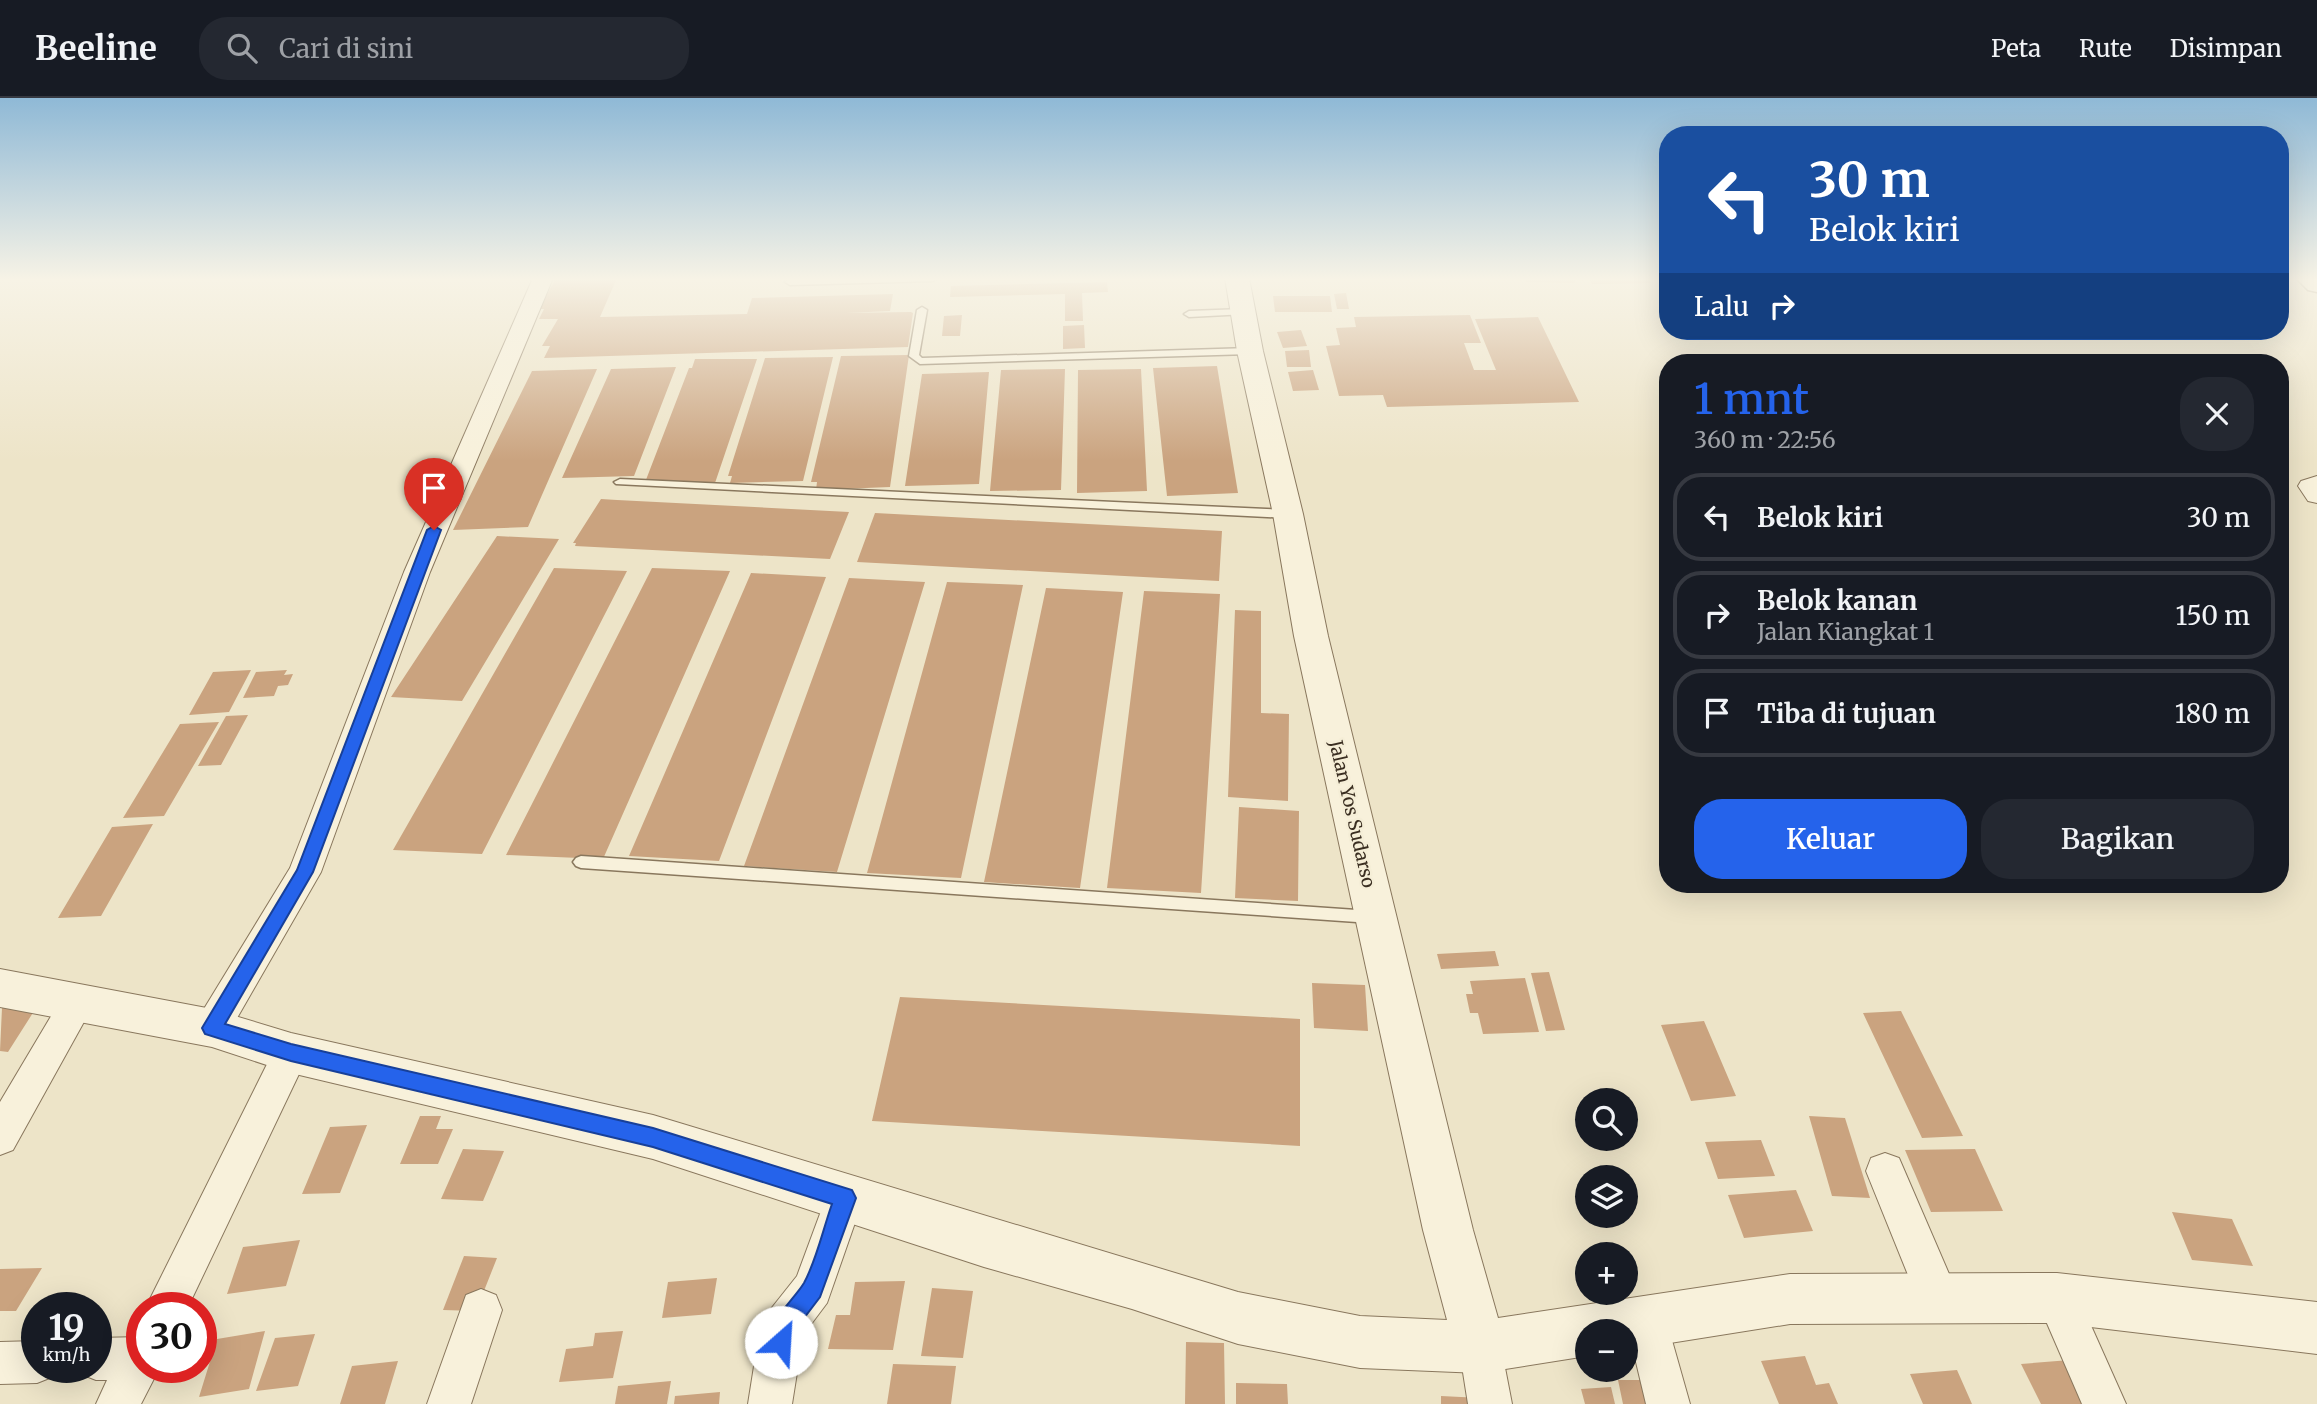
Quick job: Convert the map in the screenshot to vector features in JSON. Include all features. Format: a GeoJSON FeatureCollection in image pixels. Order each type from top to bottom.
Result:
{"type":"FeatureCollection","features":[{"type":"Feature","properties":{"kind":"street"},"geometry":{"type":"LineString","coordinates":[[212,1028],[304,872],[416,572],[517,339]]}},
{"type":"Feature","properties":{"kind":"street","name":"Jalan Yos Sudarso"},"geometry":{"type":"LineString","coordinates":[[1248,339],[1288,514],[1311,636],[1448,1230],[1480,1347]]}},
{"type":"Feature","properties":{"kind":"street"},"geometry":{"type":"LineString","coordinates":[[2317,483],[2310,486],[2317,496]]}},
{"type":"Feature","properties":{"kind":"street"},"geometry":{"type":"LineString","coordinates":[[0,988],[212,1028],[291,1053],[653,1137],[984,1242],[1132,1284],[1238,1318],[1360,1342],[1480,1347],[1790,1299],[1922,1259],[2057,1298],[2317,1328]]}},
{"type":"Feature","properties":{"kind":"street"},"geometry":{"type":"LineString","coordinates":[[0,1138],[78,1002]]}},
{"type":"Feature","properties":{"kind":"street"},"geometry":{"type":"LineString","coordinates":[[174,1292],[291,1053]]}},
{"type":"Feature","properties":{"kind":"street"},"geometry":{"type":"LineString","coordinates":[[1885,1171],[1922,1259]]}},
{"type":"Feature","properties":{"kind":"street"},"geometry":{"type":"LineString","coordinates":[[770,1404],[776,1360],[785,1325],[813,1289],[845,1198]]}},
{"type":"Feature","properties":{"kind":"street"},"geometry":{"type":"LineString","coordinates":[[2057,1298],[2104,1404]]}},
{"type":"Feature","properties":{"kind":"street"},"geometry":{"type":"LineString","coordinates":[[449,1404],[481,1310]]}},
{"type":"Feature","properties":{"kind":"street"},"geometry":{"type":"LineString","coordinates":[[1647,1320],[1668,1404]]}},
{"type":"Feature","properties":{"kind":"street"},"geometry":{"type":"LineString","coordinates":[[1480,1347],[1490,1404]]}},
{"type":"Feature","properties":{"kind":"street"},"geometry":{"type":"LineString","coordinates":[[0,1363],[21,1362]]}},
{"type":"Feature","properties":{"kind":"street"},"geometry":{"type":"LineString","coordinates":[[118,1404],[129,1383]]}},
{"type":"Feature","properties":{"kind":"lane"},"geometry":{"type":"LineString","coordinates":[[917,339],[914,355],[919,361],[1250,351]]}},
{"type":"Feature","properties":{"kind":"lane"},"geometry":{"type":"LineString","coordinates":[[620,482],[1288,514]]}},
{"type":"Feature","properties":{"kind":"lane"},"geometry":{"type":"LineString","coordinates":[[581,862],[1376,917]]}},
{"type":"Feature","properties":{"kind":"building"},"geometry":{"type":"Polygon","coordinates":[[[546,339],[909,339],[908,347],[544,358],[550,346],[542,346],[546,339]]]}},
{"type":"Feature","properties":{"kind":"building"},"geometry":{"type":"Polygon","coordinates":[[[1063,339],[1085,339],[1085,348],[1063,349],[1063,339]]]}},
{"type":"Feature","properties":{"kind":"building"},"geometry":{"type":"Polygon","coordinates":[[[1280,339],[1304,339],[1307,346],[1283,348],[1280,339]]]}},
{"type":"Feature","properties":{"kind":"building"},"geometry":{"type":"Polygon","coordinates":[[[1339,339],[1479,339],[1481,343],[1464,343],[1474,370],[1496,370],[1483,339],[1549,339],[1579,402],[1387,407],[1383,395],[1339,396],[1326,346],[1340,345],[1339,339]]]}},
{"type":"Feature","properties":{"kind":"building"},"geometry":{"type":"Polygon","coordinates":[[[1309,350],[1311,367],[1287,367],[1285,351],[1309,350]]]}},
{"type":"Feature","properties":{"kind":"building"},"geometry":{"type":"Polygon","coordinates":[[[909,355],[890,487],[816,490],[817,482],[811,482],[841,356],[909,355]]]}},
{"type":"Feature","properties":{"kind":"building"},"geometry":{"type":"Polygon","coordinates":[[[833,357],[803,481],[730,483],[732,476],[728,476],[765,358],[833,357]]]}},
{"type":"Feature","properties":{"kind":"building"},"geometry":{"type":"Polygon","coordinates":[[[695,359],[757,359],[715,483],[644,485],[689,368],[692,368],[695,359]]]}},
{"type":"Feature","properties":{"kind":"building"},"geometry":{"type":"Polygon","coordinates":[[[1217,366],[1238,493],[1167,496],[1153,368],[1217,366]]]}},
{"type":"Feature","properties":{"kind":"building"},"geometry":{"type":"Polygon","coordinates":[[[676,367],[634,476],[562,478],[611,369],[676,367]]]}},
{"type":"Feature","properties":{"kind":"building"},"geometry":{"type":"Polygon","coordinates":[[[597,369],[528,527],[453,530],[532,371],[597,369]]]}},
{"type":"Feature","properties":{"kind":"building"},"geometry":{"type":"Polygon","coordinates":[[[1065,369],[1061,490],[990,491],[1001,370],[1065,369]]]}},
{"type":"Feature","properties":{"kind":"building"},"geometry":{"type":"Polygon","coordinates":[[[1141,369],[1147,491],[1077,493],[1078,370],[1141,369]]]}},
{"type":"Feature","properties":{"kind":"building"},"geometry":{"type":"Polygon","coordinates":[[[1313,370],[1319,390],[1293,391],[1288,372],[1313,370]]]}},
{"type":"Feature","properties":{"kind":"building"},"geometry":{"type":"Polygon","coordinates":[[[989,372],[979,484],[905,486],[922,374],[989,372]]]}},
{"type":"Feature","properties":{"kind":"building"},"geometry":{"type":"Polygon","coordinates":[[[601,499],[849,512],[830,559],[575,546],[576,543],[573,543],[601,499]]]}},
{"type":"Feature","properties":{"kind":"building"},"geometry":{"type":"Polygon","coordinates":[[[875,513],[1222,531],[1219,581],[857,562],[875,513]]]}},
{"type":"Feature","properties":{"kind":"building"},"geometry":{"type":"Polygon","coordinates":[[[497,536],[559,539],[462,701],[391,697],[497,536]]]}},
{"type":"Feature","properties":{"kind":"building"},"geometry":{"type":"Polygon","coordinates":[[[554,568],[627,571],[482,854],[393,850],[554,568]]]}},
{"type":"Feature","properties":{"kind":"building"},"geometry":{"type":"Polygon","coordinates":[[[652,568],[730,571],[603,859],[506,855],[652,568]]]}},
{"type":"Feature","properties":{"kind":"building"},"geometry":{"type":"Polygon","coordinates":[[[751,573],[826,577],[719,861],[629,856],[751,573]]]}},
{"type":"Feature","properties":{"kind":"building"},"geometry":{"type":"Polygon","coordinates":[[[849,578],[925,582],[837,872],[744,866],[849,578]]]}},
{"type":"Feature","properties":{"kind":"building"},"geometry":{"type":"Polygon","coordinates":[[[947,582],[1023,585],[961,878],[867,873],[947,582]]]}},
{"type":"Feature","properties":{"kind":"building"},"geometry":{"type":"Polygon","coordinates":[[[1046,588],[1123,592],[1080,888],[984,882],[1046,588]]]}},
{"type":"Feature","properties":{"kind":"building"},"geometry":{"type":"Polygon","coordinates":[[[1144,591],[1220,594],[1201,893],[1107,888],[1144,591]]]}},
{"type":"Feature","properties":{"kind":"building"},"geometry":{"type":"Polygon","coordinates":[[[1235,610],[1261,611],[1261,713],[1289,714],[1288,801],[1228,797],[1235,610]]]}},
{"type":"Feature","properties":{"kind":"building"},"geometry":{"type":"Polygon","coordinates":[[[251,670],[229,712],[189,715],[213,672],[251,670]]]}},
{"type":"Feature","properties":{"kind":"building"},"geometry":{"type":"Polygon","coordinates":[[[287,670],[284,675],[293,674],[288,685],[278,686],[274,696],[243,698],[256,672],[287,670]]]}},
{"type":"Feature","properties":{"kind":"building"},"geometry":{"type":"Polygon","coordinates":[[[248,715],[221,765],[198,766],[226,716],[248,715]]]}},
{"type":"Feature","properties":{"kind":"building"},"geometry":{"type":"Polygon","coordinates":[[[219,722],[164,816],[123,818],[180,724],[219,722]]]}},
{"type":"Feature","properties":{"kind":"building"},"geometry":{"type":"Polygon","coordinates":[[[1239,807],[1299,811],[1298,901],[1235,898],[1239,807]]]}},
{"type":"Feature","properties":{"kind":"building"},"geometry":{"type":"Polygon","coordinates":[[[153,824],[101,916],[58,918],[112,827],[153,824]]]}},
{"type":"Feature","properties":{"kind":"building"},"geometry":{"type":"Polygon","coordinates":[[[1495,951],[1499,966],[1441,969],[1437,954],[1495,951]]]}},
{"type":"Feature","properties":{"kind":"building"},"geometry":{"type":"Polygon","coordinates":[[[1549,972],[1565,1030],[1546,1031],[1531,973],[1549,972]]]}},
{"type":"Feature","properties":{"kind":"building"},"geometry":{"type":"Polygon","coordinates":[[[1525,978],[1539,1032],[1483,1034],[1478,1013],[1470,1013],[1466,994],[1473,994],[1470,981],[1525,978]]]}},
{"type":"Feature","properties":{"kind":"building"},"geometry":{"type":"Polygon","coordinates":[[[1312,983],[1365,985],[1368,1031],[1314,1028],[1312,983]]]}},
{"type":"Feature","properties":{"kind":"building"},"geometry":{"type":"Polygon","coordinates":[[[900,997],[1300,1019],[1300,1146],[872,1121],[900,997]]]}},
{"type":"Feature","properties":{"kind":"building"},"geometry":{"type":"Polygon","coordinates":[[[2,1008],[36,1008],[8,1052],[0,1051],[2,1008]]]}},
{"type":"Feature","properties":{"kind":"building"},"geometry":{"type":"Polygon","coordinates":[[[1901,1011],[1963,1136],[1922,1138],[1863,1013],[1901,1011]]]}},
{"type":"Feature","properties":{"kind":"building"},"geometry":{"type":"Polygon","coordinates":[[[1704,1021],[1736,1096],[1691,1101],[1661,1025],[1704,1021]]]}},
{"type":"Feature","properties":{"kind":"building"},"geometry":{"type":"Polygon","coordinates":[[[420,1116],[441,1116],[436,1129],[453,1129],[438,1164],[400,1164],[420,1116]]]}},
{"type":"Feature","properties":{"kind":"building"},"geometry":{"type":"Polygon","coordinates":[[[1809,1116],[1845,1118],[1870,1198],[1832,1196],[1809,1116]]]}},
{"type":"Feature","properties":{"kind":"building"},"geometry":{"type":"Polygon","coordinates":[[[367,1125],[340,1193],[302,1194],[330,1127],[367,1125]]]}},
{"type":"Feature","properties":{"kind":"building"},"geometry":{"type":"Polygon","coordinates":[[[1761,1140],[1775,1176],[1718,1179],[1705,1142],[1761,1140]]]}},
{"type":"Feature","properties":{"kind":"building"},"geometry":{"type":"Polygon","coordinates":[[[463,1149],[504,1151],[483,1201],[441,1199],[463,1149]]]}},
{"type":"Feature","properties":{"kind":"building"},"geometry":{"type":"Polygon","coordinates":[[[1975,1149],[2003,1211],[1931,1212],[1905,1150],[1975,1149]]]}},
{"type":"Feature","properties":{"kind":"building"},"geometry":{"type":"Polygon","coordinates":[[[1796,1190],[1813,1231],[1744,1238],[1728,1195],[1796,1190]]]}},
{"type":"Feature","properties":{"kind":"building"},"geometry":{"type":"Polygon","coordinates":[[[2172,1212],[2232,1219],[2253,1266],[2192,1260],[2172,1212]]]}},
{"type":"Feature","properties":{"kind":"building"},"geometry":{"type":"Polygon","coordinates":[[[300,1240],[286,1286],[227,1294],[243,1247],[300,1240]]]}},
{"type":"Feature","properties":{"kind":"building"},"geometry":{"type":"Polygon","coordinates":[[[464,1256],[497,1258],[476,1311],[443,1310],[464,1256]]]}},
{"type":"Feature","properties":{"kind":"building"},"geometry":{"type":"Polygon","coordinates":[[[42,1268],[27,1292],[21,1292],[21,1303],[16,1311],[0,1311],[0,1269],[42,1268]]]}},
{"type":"Feature","properties":{"kind":"building"},"geometry":{"type":"Polygon","coordinates":[[[717,1278],[711,1314],[662,1318],[668,1282],[717,1278]]]}},
{"type":"Feature","properties":{"kind":"building"},"geometry":{"type":"Polygon","coordinates":[[[905,1281],[893,1350],[828,1349],[836,1315],[850,1315],[855,1282],[905,1281]]]}},
{"type":"Feature","properties":{"kind":"building"},"geometry":{"type":"Polygon","coordinates":[[[932,1288],[973,1291],[963,1358],[921,1356],[932,1288]]]}},
{"type":"Feature","properties":{"kind":"building"},"geometry":{"type":"Polygon","coordinates":[[[265,1331],[249,1389],[199,1397],[203,1383],[217,1383],[217,1339],[265,1331]]]}},
{"type":"Feature","properties":{"kind":"building"},"geometry":{"type":"Polygon","coordinates":[[[623,1331],[613,1378],[559,1382],[566,1349],[593,1346],[595,1333],[623,1331]]]}},
{"type":"Feature","properties":{"kind":"building"},"geometry":{"type":"Polygon","coordinates":[[[315,1334],[298,1386],[256,1391],[275,1338],[315,1334]]]}},
{"type":"Feature","properties":{"kind":"building"},"geometry":{"type":"Polygon","coordinates":[[[1186,1342],[1224,1343],[1225,1404],[1185,1404],[1186,1342]]]}},
{"type":"Feature","properties":{"kind":"building"},"geometry":{"type":"Polygon","coordinates":[[[1805,1356],[1816,1385],[1829,1383],[1838,1404],[1779,1404],[1761,1361],[1805,1356]]]}},
{"type":"Feature","properties":{"kind":"building"},"geometry":{"type":"Polygon","coordinates":[[[2070,1360],[2093,1404],[2041,1404],[2021,1364],[2070,1360]]]}},
{"type":"Feature","properties":{"kind":"building"},"geometry":{"type":"Polygon","coordinates":[[[398,1361],[385,1404],[340,1404],[352,1366],[398,1361]]]}},
{"type":"Feature","properties":{"kind":"building"},"geometry":{"type":"Polygon","coordinates":[[[893,1364],[956,1366],[951,1404],[887,1404],[893,1364]]]}},
{"type":"Feature","properties":{"kind":"building"},"geometry":{"type":"Polygon","coordinates":[[[1957,1370],[1972,1404],[1923,1404],[1910,1374],[1957,1370]]]}},
{"type":"Feature","properties":{"kind":"building"},"geometry":{"type":"Polygon","coordinates":[[[1656,1380],[1661,1404],[1623,1404],[1618,1382],[1656,1380]]]}},
{"type":"Feature","properties":{"kind":"building"},"geometry":{"type":"Polygon","coordinates":[[[671,1381],[667,1404],[615,1404],[618,1386],[671,1381]]]}},
{"type":"Feature","properties":{"kind":"building"},"geometry":{"type":"Polygon","coordinates":[[[1236,1383],[1287,1384],[1288,1404],[1236,1404],[1236,1383]]]}},
{"type":"Feature","properties":{"kind":"building"},"geometry":{"type":"Polygon","coordinates":[[[1611,1387],[1615,1404],[1585,1404],[1581,1389],[1611,1387]]]}},
{"type":"Feature","properties":{"kind":"building"},"geometry":{"type":"Polygon","coordinates":[[[720,1392],[719,1404],[674,1404],[675,1396],[720,1392]]]}},
{"type":"Feature","properties":{"kind":"building"},"geometry":{"type":"Polygon","coordinates":[[[1441,1396],[1481,1398],[1481,1404],[1441,1404],[1441,1396]]]}},
{"type":"Feature","properties":{"kind":"route"},"geometry":{"type":"LineString","coordinates":[[434,530],[304,872],[212,1028],[291,1053],[653,1137],[845,1198],[813,1289],[785,1325],[781,1342]]}}]}
